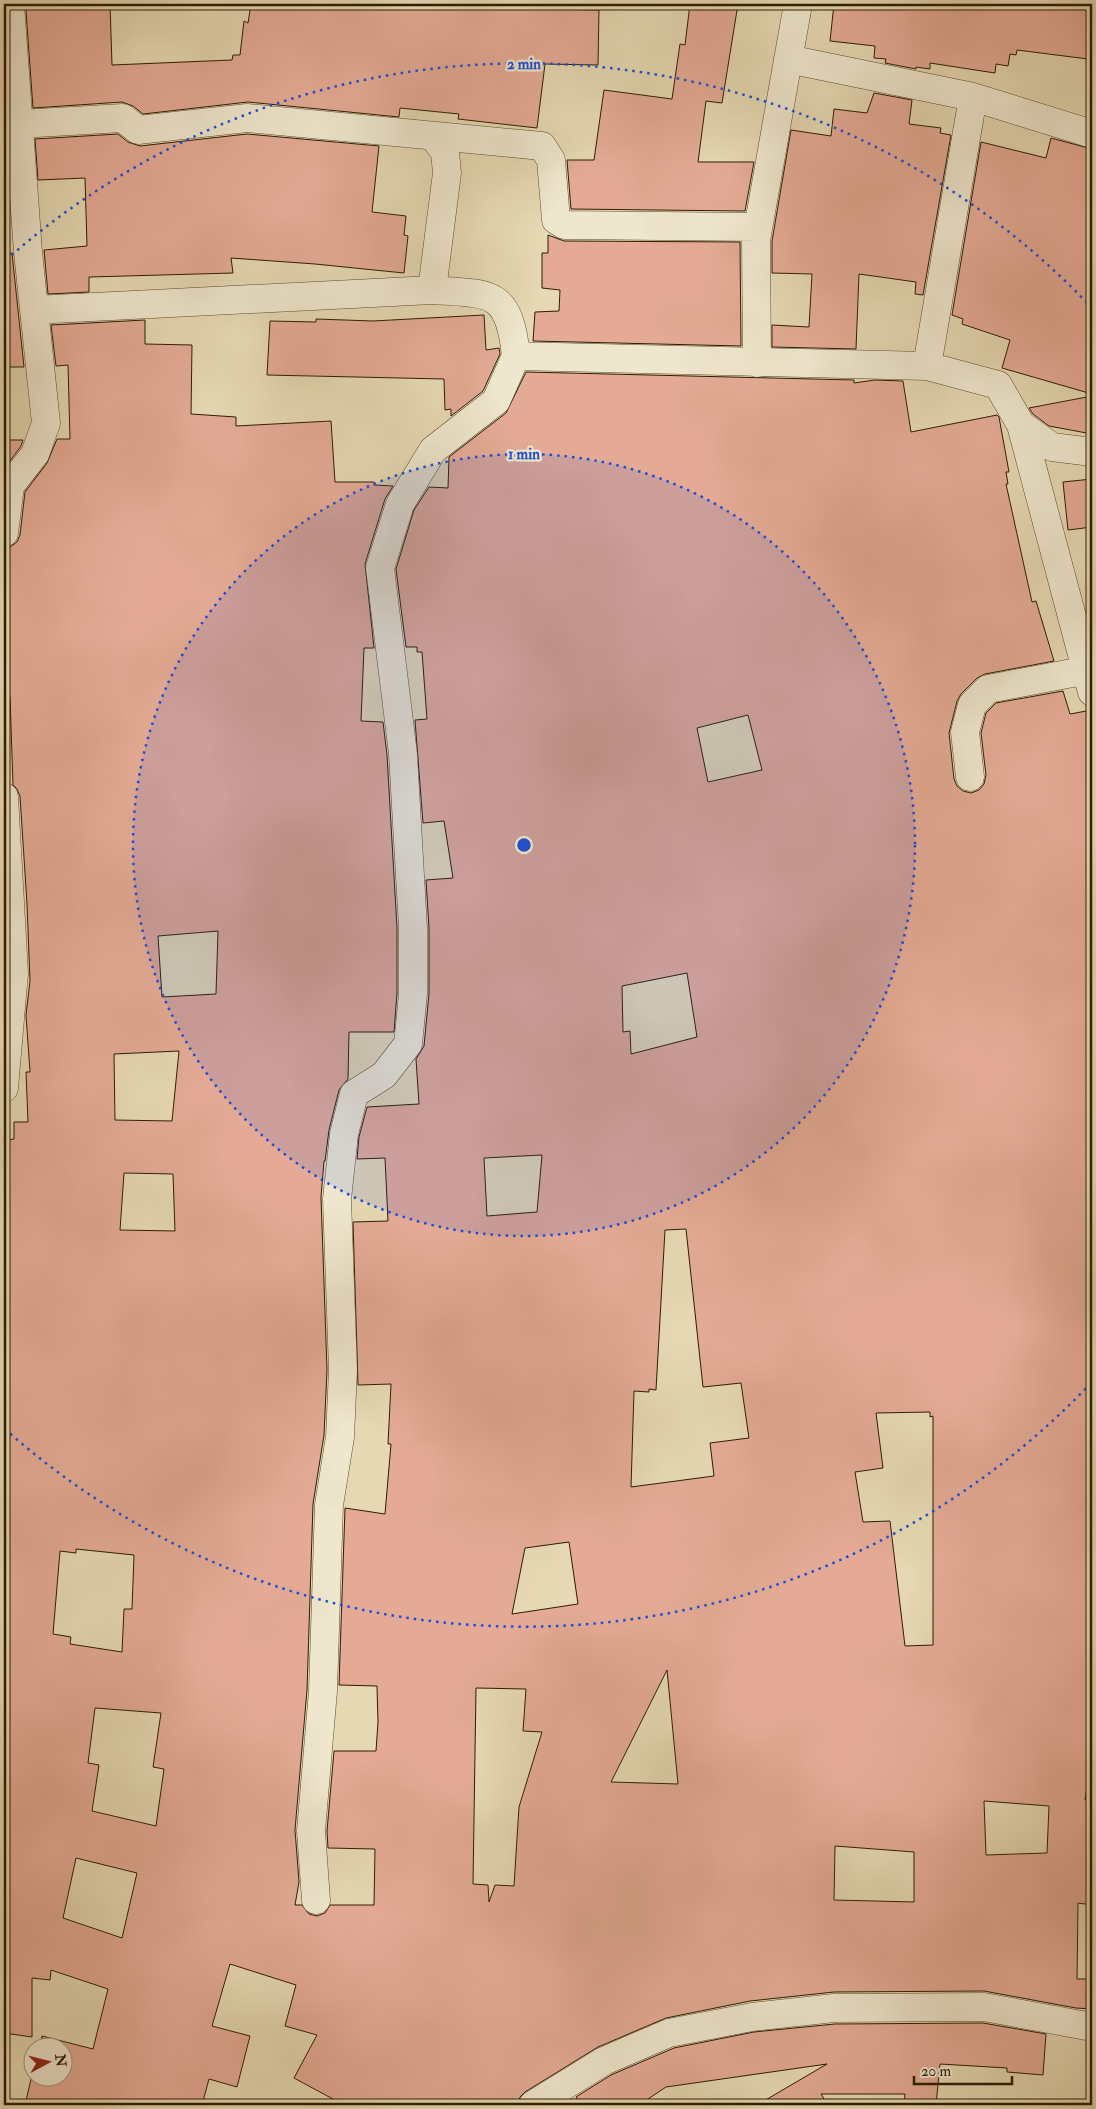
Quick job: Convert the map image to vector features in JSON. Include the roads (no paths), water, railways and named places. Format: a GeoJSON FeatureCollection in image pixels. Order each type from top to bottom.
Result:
{"type":"FeatureCollection","features":[{"type":"Feature","properties":{"kind":"street"},"geometry":{"type":"LineString","coordinates":[[4,532],[10,486],[35,454],[46,423],[34,310],[10,4]]}},
{"type":"Feature","properties":{"kind":"street"},"geometry":{"type":"LineString","coordinates":[[757,363],[756,240],[798,4]]}},
{"type":"Feature","properties":{"kind":"street"},"geometry":{"type":"LineString","coordinates":[[788,59],[973,97],[1092,134]]}},
{"type":"Feature","properties":{"kind":"street"},"geometry":{"type":"LineString","coordinates":[[927,366],[973,97]]}},
{"type":"Feature","properties":{"kind":"street"},"geometry":{"type":"LineString","coordinates":[[19,124],[123,118],[138,130],[247,118],[542,146],[551,160],[556,220],[564,225],[758,227]]}},
{"type":"Feature","properties":{"kind":"street"},"geometry":{"type":"LineString","coordinates":[[432,290],[447,172],[445,152],[433,136]]}},
{"type":"Feature","properties":{"kind":"street"},"geometry":{"type":"LineString","coordinates":[[34,310],[432,290],[482,294],[502,304],[513,330],[516,356],[496,401],[433,450],[400,504],[380,568],[403,754],[413,928],[413,994],[408,1044],[384,1075],[354,1094],[344,1134],[337,1199],[343,1370],[340,1437],[329,1504],[323,1691],[311,1831],[316,1900]]}},
{"type":"Feature","properties":{"kind":"street"},"geometry":{"type":"LineString","coordinates":[[516,356],[927,366],[998,385],[1021,425],[1090,681],[988,689],[972,705],[965,732],[970,777]]}},
{"type":"Feature","properties":{"kind":"street"},"geometry":{"type":"LineString","coordinates":[[1021,425],[1052,447],[1084,451],[1092,449]]}},
{"type":"Feature","properties":{"kind":"street"},"geometry":{"type":"LineString","coordinates":[[4,797],[14,973],[4,1088]]}},
{"type":"Feature","properties":{"kind":"street"},"geometry":{"type":"LineString","coordinates":[[533,2105],[604,2061],[668,2033],[752,2017],[834,2008],[984,2007],[1092,2027]]}}]}
